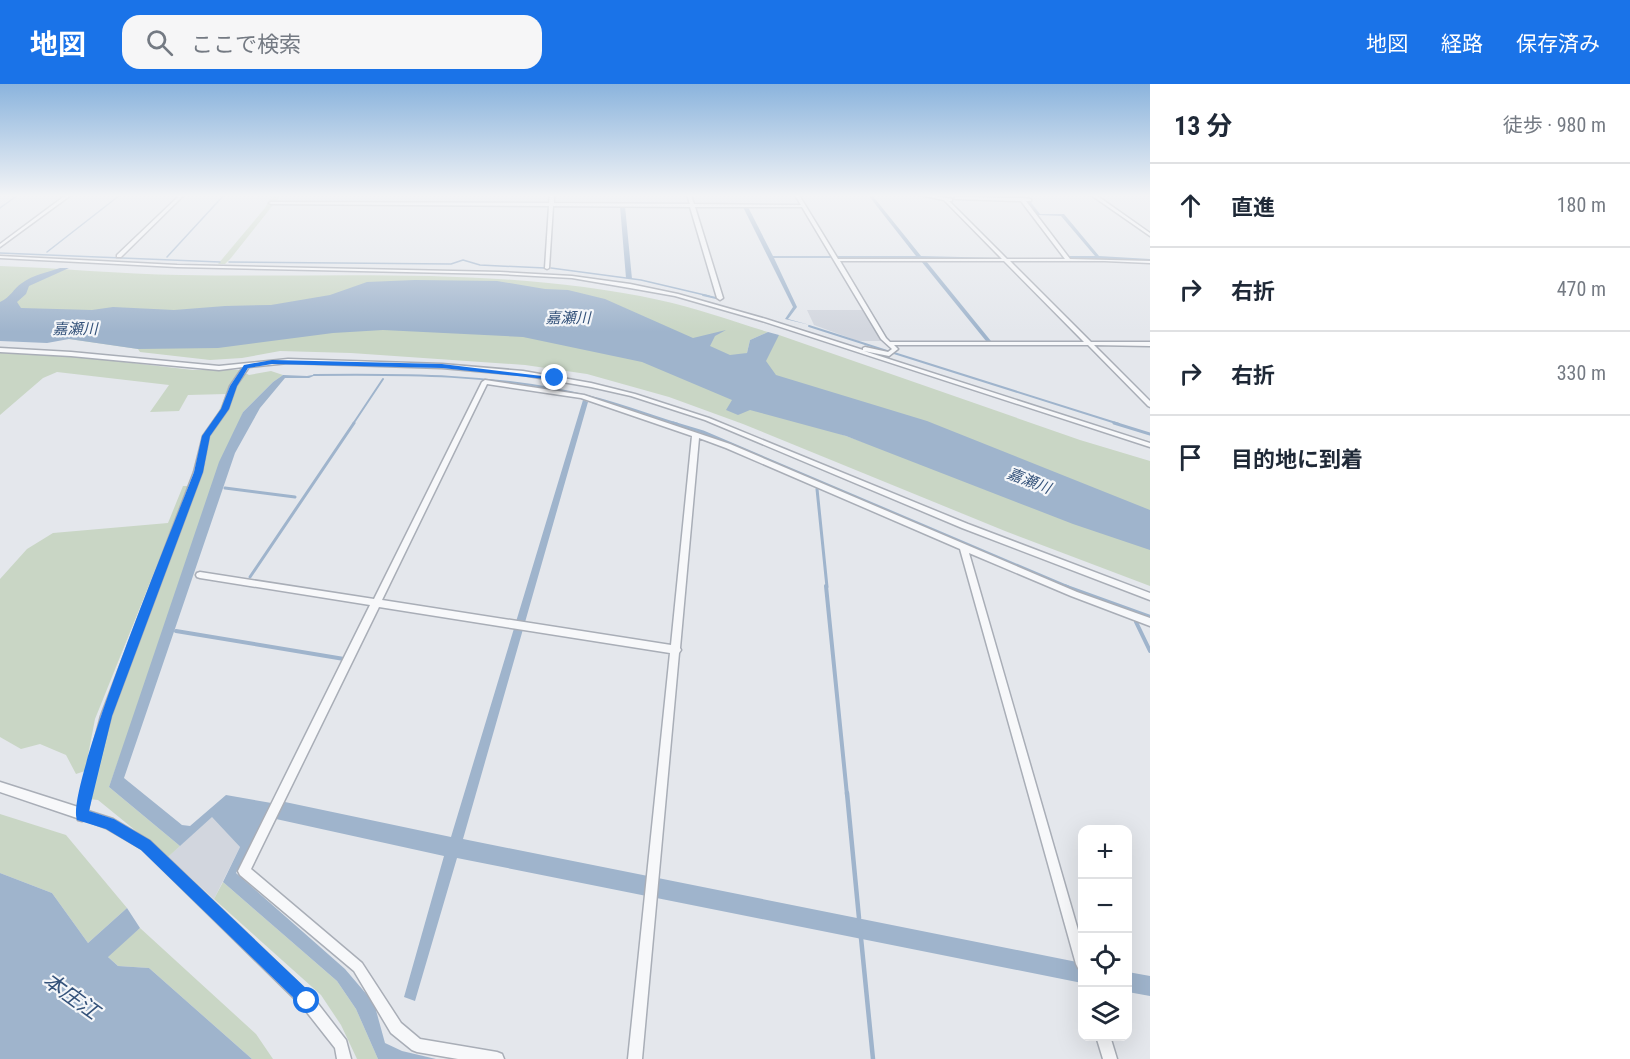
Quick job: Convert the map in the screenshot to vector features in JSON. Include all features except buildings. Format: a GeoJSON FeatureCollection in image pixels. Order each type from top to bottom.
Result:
{"type":"FeatureCollection","features":[{"type":"Feature","properties":{"kind":"street"},"geometry":{"type":"LineString","coordinates":[[119,256],[135,240]]}},
{"type":"Feature","properties":{"kind":"street"},"geometry":{"type":"LineString","coordinates":[[547,267],[549,240]]}},
{"type":"Feature","properties":{"kind":"street"},"geometry":{"type":"LineString","coordinates":[[703,240],[720,298]]}},
{"type":"Feature","properties":{"kind":"street"},"geometry":{"type":"LineString","coordinates":[[824,240],[884,339],[896,349],[889,354],[843,344],[838,345]]}},
{"type":"Feature","properties":{"kind":"street"},"geometry":{"type":"LineString","coordinates":[[986,240],[1150,405]]}},
{"type":"Feature","properties":{"kind":"street"},"geometry":{"type":"LineString","coordinates":[[1054,240],[1069,260]]}},
{"type":"Feature","properties":{"kind":"street"},"geometry":{"type":"LineString","coordinates":[[0,257],[177,266],[442,271],[572,278],[676,295],[1150,445]]}},
{"type":"Feature","properties":{"kind":"street"},"geometry":{"type":"LineString","coordinates":[[836,260],[1150,262]]}},
{"type":"Feature","properties":{"kind":"street"},"geometry":{"type":"LineString","coordinates":[[892,344],[1150,344]]}},
{"type":"Feature","properties":{"kind":"street"},"geometry":{"type":"LineString","coordinates":[[0,350],[71,354],[191,367],[246,367],[288,361],[487,369],[555,378],[623,393],[743,433],[965,526],[1150,597]]}},
{"type":"Feature","properties":{"kind":"street"},"geometry":{"type":"LineString","coordinates":[[82,816],[106,716],[198,472],[206,436],[225,409],[233,386],[246,367]]}},
{"type":"Feature","properties":{"kind":"street"},"geometry":{"type":"LineString","coordinates":[[497,1059],[417,1045],[396,1028],[358,967],[244,871],[485,382],[582,396],[696,434],[1074,594],[1150,622]]}},
{"type":"Feature","properties":{"kind":"street"},"geometry":{"type":"LineString","coordinates":[[635,1059],[696,434]]}},
{"type":"Feature","properties":{"kind":"street"},"geometry":{"type":"LineString","coordinates":[[964,548],[1078,949]]}},
{"type":"Feature","properties":{"kind":"street"},"geometry":{"type":"LineString","coordinates":[[200,575],[676,650]]}},
{"type":"Feature","properties":{"kind":"street"},"geometry":{"type":"LineString","coordinates":[[0,787],[82,816],[109,823],[146,845],[307,1001],[341,1045],[344,1059]]}},
{"type":"Feature","properties":{"kind":"street"},"geometry":{"type":"LineString","coordinates":[[1105,1041],[1110,1059]]}},
{"type":"Feature","properties":{"kind":"shaded area"},"geometry":{"type":"Polygon","coordinates":[[[807,310],[862,310],[882,341],[858,341],[814,325],[807,310]]]}},
{"type":"Feature","properties":{"kind":"shaded area"},"geometry":{"type":"Polygon","coordinates":[[[212,816],[240,847],[214,899],[168,857],[212,816]]]}},
{"type":"Feature","properties":{"kind":"green space"},"geometry":{"type":"Polygon","coordinates":[[[238,240],[245,240],[225,264],[218,264],[238,240]]]}},
{"type":"Feature","properties":{"kind":"green space"},"geometry":{"type":"Polygon","coordinates":[[[0,266],[158,274],[421,276],[541,282],[600,289],[659,300],[768,332],[750,340],[747,353],[732,360],[693,342],[263,315],[0,311],[0,266]]]}},
{"type":"Feature","properties":{"kind":"green space"},"geometry":{"type":"Polygon","coordinates":[[[496,305],[753,403],[1150,544],[1150,586],[1005,531],[743,424],[669,397],[587,374],[525,365],[351,353],[280,351],[242,358],[210,360],[140,352],[138,349],[69,339],[496,305]]]}},
{"type":"Feature","properties":{"kind":"green space"},"geometry":{"type":"Polygon","coordinates":[[[779,335],[1080,440],[1150,461],[1150,514],[764,374],[761,363],[771,340],[779,335]]]}},
{"type":"Feature","properties":{"kind":"green space"},"geometry":{"type":"Polygon","coordinates":[[[0,353],[63,355],[193,370],[240,370],[249,375],[271,371],[283,375],[243,412],[109,787],[180,846],[168,857],[98,800],[89,799],[111,713],[204,469],[210,436],[204,434],[219,411],[226,394],[188,395],[179,411],[150,412],[169,385],[57,372],[43,378],[0,415],[0,353]]]}},
{"type":"Feature","properties":{"kind":"green space"},"geometry":{"type":"Polygon","coordinates":[[[183,486],[189,486],[95,719],[85,771],[76,774],[66,755],[40,744],[21,749],[0,737],[0,579],[27,549],[53,533],[168,523],[183,486]]]}},
{"type":"Feature","properties":{"kind":"green space"},"geometry":{"type":"Polygon","coordinates":[[[0,814],[66,835],[127,908],[88,943],[52,893],[0,873],[0,814]]]}},
{"type":"Feature","properties":{"kind":"green space"},"geometry":{"type":"Polygon","coordinates":[[[223,882],[337,981],[356,1009],[378,1059],[357,1059],[341,1025],[321,995],[214,899],[223,882]]]}},
{"type":"Feature","properties":{"kind":"green space"},"geometry":{"type":"Polygon","coordinates":[[[140,928],[256,1034],[273,1059],[252,1059],[149,968],[118,966],[107,956],[140,928]]]}},
{"type":"Feature","properties":{"kind":"water"},"geometry":{"type":"Polygon","coordinates":[[[623,240],[628,240],[632,279],[626,278],[623,240]]]}},
{"type":"Feature","properties":{"kind":"water"},"geometry":{"type":"Polygon","coordinates":[[[760,240],[765,240],[773,256],[830,256],[831,258],[774,258],[797,307],[788,319],[810,325],[785,319],[793,307],[760,240]]]}},
{"type":"Feature","properties":{"kind":"water"},"geometry":{"type":"Polygon","coordinates":[[[904,240],[909,240],[921,256],[1001,258],[838,258],[837,256],[916,256],[904,240]]]}},
{"type":"Feature","properties":{"kind":"water"},"geometry":{"type":"Polygon","coordinates":[[[1082,240],[1086,240],[1099,256],[1150,259],[1150,261],[1069,258],[1067,256],[1095,256],[1082,240]]]}},
{"type":"Feature","properties":{"kind":"water"},"geometry":{"type":"Polygon","coordinates":[[[921,261],[926,261],[991,341],[986,341],[921,261]]]}},
{"type":"Feature","properties":{"kind":"water","name":"嘉瀬川"},"geometry":{"type":"Polygon","coordinates":[[[60,268],[69,268],[29,286],[26,294],[17,302],[21,308],[92,310],[113,307],[174,310],[271,305],[330,295],[367,282],[497,281],[545,289],[568,290],[605,299],[693,338],[726,330],[715,336],[710,346],[730,355],[747,353],[750,340],[768,332],[779,335],[766,361],[776,375],[927,421],[1150,510],[1150,550],[1073,524],[846,436],[750,410],[738,415],[726,410],[732,400],[642,362],[523,337],[383,330],[333,333],[218,348],[138,349],[69,339],[47,343],[0,341],[0,302],[26,280],[60,268]]]}},
{"type":"Feature","properties":{"kind":"water"},"geometry":{"type":"Polygon","coordinates":[[[318,374],[309,378],[285,378],[260,408],[235,453],[124,778],[182,825],[190,826],[226,795],[283,805],[285,802],[451,837],[583,400],[588,402],[463,839],[1078,962],[1078,982],[457,858],[415,1001],[404,997],[444,856],[276,819],[278,815],[267,813],[236,873],[345,969],[374,1003],[385,1043],[402,1051],[436,1059],[378,1059],[356,1009],[337,981],[223,882],[240,847],[212,817],[180,846],[109,787],[219,462],[243,412],[283,375],[318,374]]]}},
{"type":"Feature","properties":{"kind":"water","name":"本庄江"},"geometry":{"type":"Polygon","coordinates":[[[0,873],[52,893],[88,943],[127,908],[140,928],[108,957],[118,966],[149,968],[252,1059],[0,1059],[0,873]]]}},
{"type":"Feature","properties":{"kind":"water"},"geometry":{"type":"Polygon","coordinates":[[[1132,973],[1150,976],[1150,996],[1132,993],[1132,973]]]}},
{"type":"Feature","properties":{"kind":"waterway"},"geometry":{"type":"LineString","coordinates":[[47,252],[62,240]]}},
{"type":"Feature","properties":{"kind":"waterway"},"geometry":{"type":"LineString","coordinates":[[167,257],[182,240]]}},
{"type":"Feature","properties":{"kind":"waterway"},"geometry":{"type":"LineString","coordinates":[[0,253],[220,262]]}},
{"type":"Feature","properties":{"kind":"waterway"},"geometry":{"type":"LineString","coordinates":[[229,262],[451,264],[463,260],[480,265],[545,268]]}},
{"type":"Feature","properties":{"kind":"waterway"},"geometry":{"type":"LineString","coordinates":[[551,268],[641,280],[709,296]]}},
{"type":"Feature","properties":{"kind":"waterway"},"geometry":{"type":"LineString","coordinates":[[703,295],[716,298]]}},
{"type":"Feature","properties":{"kind":"waterway"},"geometry":{"type":"LineString","coordinates":[[809,326],[887,351]]}},
{"type":"Feature","properties":{"kind":"waterway"},"geometry":{"type":"LineString","coordinates":[[894,353],[1119,424]]}},
{"type":"Feature","properties":{"kind":"waterway"},"geometry":{"type":"LineString","coordinates":[[314,375],[417,375],[520,383],[599,399],[678,424]]}},
{"type":"Feature","properties":{"kind":"waterway"},"geometry":{"type":"LineString","coordinates":[[353,424],[383,379]]}},
{"type":"Feature","properties":{"kind":"waterway"},"geometry":{"type":"LineString","coordinates":[[250,577],[354,423]]}},
{"type":"Feature","properties":{"kind":"waterway"},"geometry":{"type":"LineString","coordinates":[[673,423],[703,432],[1068,587]]}},
{"type":"Feature","properties":{"kind":"waterway"},"geometry":{"type":"LineString","coordinates":[[1114,423],[1150,434]]}},
{"type":"Feature","properties":{"kind":"waterway"},"geometry":{"type":"LineString","coordinates":[[225,488],[295,497]]}},
{"type":"Feature","properties":{"kind":"waterway"},"geometry":{"type":"LineString","coordinates":[[817,489],[827,587]]}},
{"type":"Feature","properties":{"kind":"waterway"},"geometry":{"type":"LineString","coordinates":[[826,586],[847,795]]}},
{"type":"Feature","properties":{"kind":"waterway"},"geometry":{"type":"LineString","coordinates":[[1064,586],[1150,617]]}},
{"type":"Feature","properties":{"kind":"waterway"},"geometry":{"type":"LineString","coordinates":[[1136,622],[1150,651]]}},
{"type":"Feature","properties":{"kind":"waterway"},"geometry":{"type":"LineString","coordinates":[[176,631],[344,659]]}},
{"type":"Feature","properties":{"kind":"waterway"},"geometry":{"type":"LineString","coordinates":[[847,793],[859,918]]}},
{"type":"Feature","properties":{"kind":"waterway"},"geometry":{"type":"LineString","coordinates":[[861,938],[873,1059]]}},
{"type":"Feature","properties":{"kind":"route"},"geometry":{"type":"LineString","coordinates":[[307,1001],[146,845],[109,823],[82,816],[106,716],[198,472],[206,436],[225,409],[233,386],[246,367],[272,362],[442,366],[555,378]]}}]}
